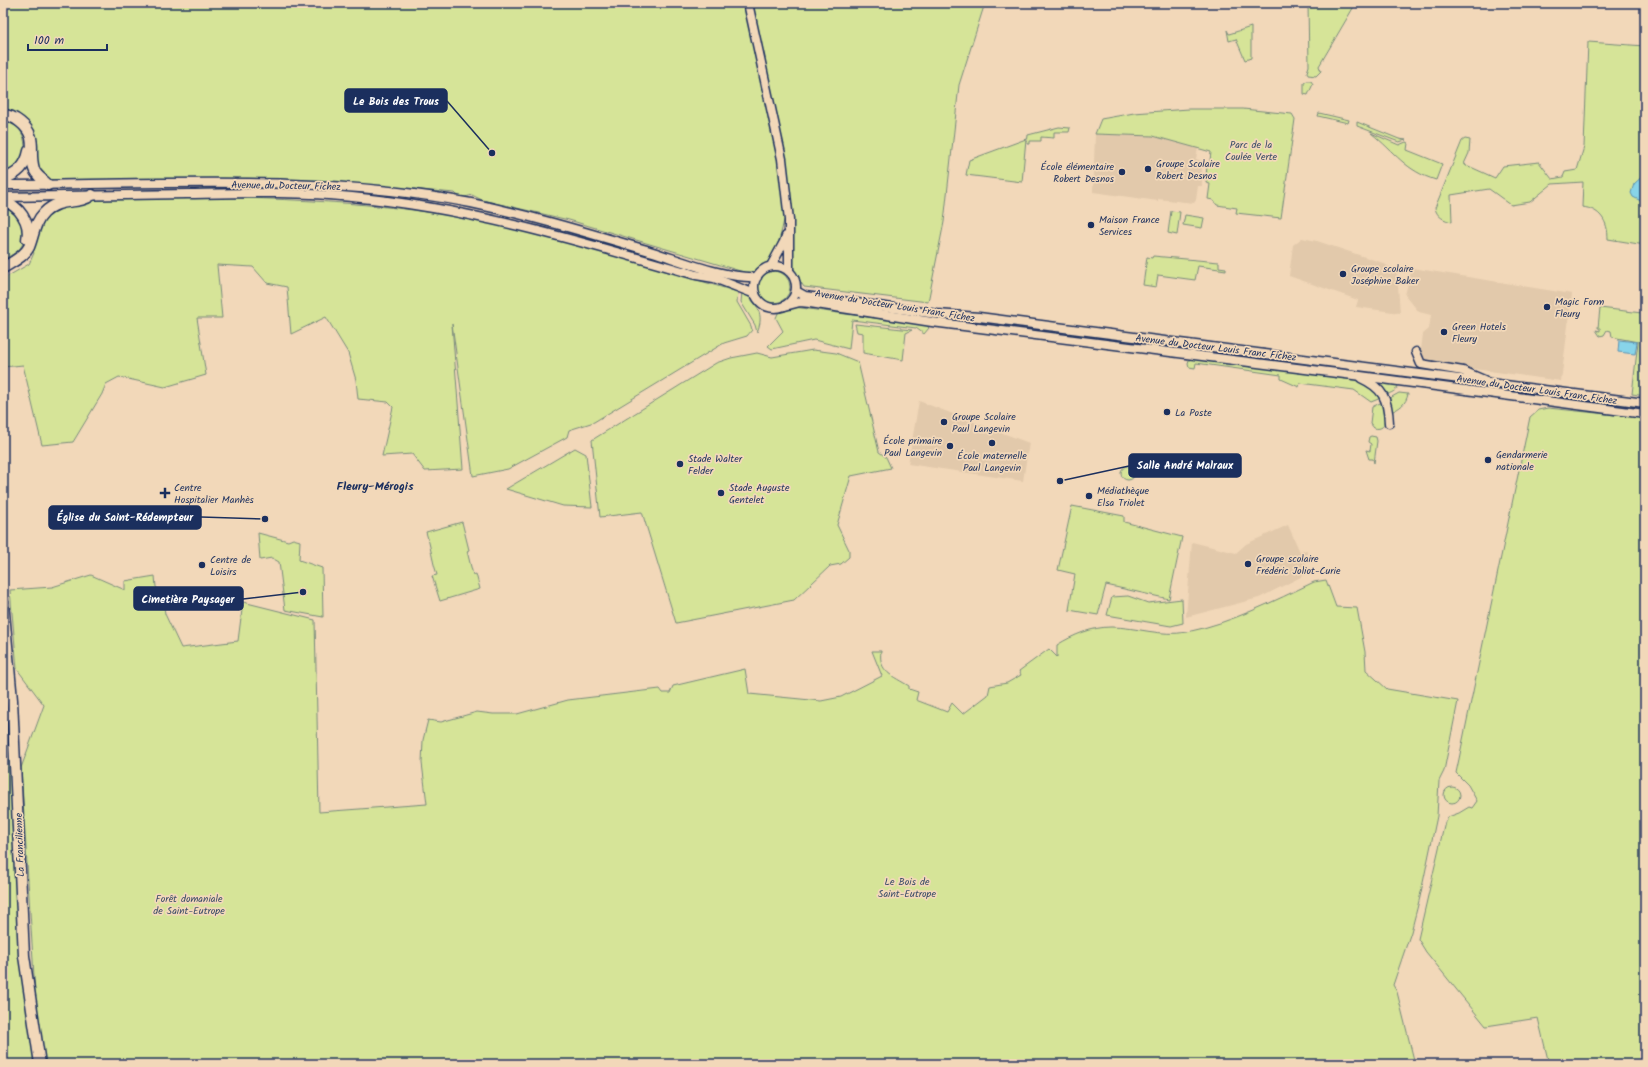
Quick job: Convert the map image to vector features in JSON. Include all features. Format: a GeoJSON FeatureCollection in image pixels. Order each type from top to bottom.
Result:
{"type":"FeatureCollection","features":[{"type":"Feature","properties":{"kind":"highway"},"geometry":{"type":"LineString","coordinates":[[3,115],[15,118],[29,132],[32,142],[34,170],[37,176],[48,185]]}},
{"type":"Feature","properties":{"kind":"highway"},"geometry":{"type":"LineString","coordinates":[[3,119],[9,119],[20,127],[27,138],[29,151],[25,165],[20,170],[3,179]]}},
{"type":"Feature","properties":{"kind":"highway"},"geometry":{"type":"LineString","coordinates":[[3,268],[25,253],[29,246],[34,227],[50,208],[67,200],[85,200],[92,196]]}},
{"type":"Feature","properties":{"kind":"highway"},"geometry":{"type":"LineString","coordinates":[[3,201],[17,209],[22,215],[28,229],[26,243],[22,249],[12,258],[3,261]]}},
{"type":"Feature","properties":{"kind":"highway","name":"La Francilienne"},"geometry":{"type":"LineString","coordinates":[[3,602],[12,700],[24,956],[40,1064]]}},
{"type":"Feature","properties":{"kind":"main road"},"geometry":{"type":"LineString","coordinates":[[748,3],[782,159],[789,220],[789,271]]}},
{"type":"Feature","properties":{"kind":"main road"},"geometry":{"type":"LineString","coordinates":[[3,185],[300,183],[353,187],[471,203],[556,223],[745,278],[757,277]]}},
{"type":"Feature","properties":{"kind":"main road","name":"Avenue du Docteur Fichez"},"geometry":{"type":"LineString","coordinates":[[3,197],[266,192],[336,196],[423,205],[479,215],[554,235],[696,275],[714,278],[755,294]]}},
{"type":"Feature","properties":{"kind":"main road"},"geometry":{"type":"LineString","coordinates":[[771,266],[783,268],[789,271],[794,277],[796,291],[794,297],[785,306],[778,308],[765,306],[760,302],[755,294],[755,282],[757,277],[765,269],[771,266],[784,242],[789,220]]}},
{"type":"Feature","properties":{"kind":"main road","name":"Avenue du Docteur Louis Franc Fichez"},"geometry":{"type":"LineString","coordinates":[[796,291],[805,296],[1353,375],[1645,414]]}},
{"type":"Feature","properties":{"kind":"main road","name":"Avenue du Docteur Louis Franc Fichez"},"geometry":{"type":"LineString","coordinates":[[785,306],[800,302],[810,303],[924,321],[994,330],[1064,333],[1490,383],[1645,403]]}},
{"type":"Feature","properties":{"kind":"main road"},"geometry":{"type":"LineString","coordinates":[[994,330],[1018,329],[1064,333]]}},
{"type":"Feature","properties":{"kind":"main road"},"geometry":{"type":"LineString","coordinates":[[1416,352],[1420,364],[1463,371],[1490,383]]}},
{"type":"Feature","properties":{"kind":"main road"},"geometry":{"type":"LineString","coordinates":[[1353,375],[1366,374],[1411,378],[1414,374]]}},
{"type":"Feature","properties":{"kind":"main road"},"geometry":{"type":"LineString","coordinates":[[1353,375],[1374,385],[1385,397],[1389,408],[1389,423]]}},
{"type":"Feature","properties":{"kind":"main road"},"geometry":{"type":"LineString","coordinates":[[1414,383],[1420,378],[1490,383]]}},
{"type":"Feature","properties":{"kind":"shaded area","name":"Groupe Scolaire Robert Desnos"},"geometry":{"type":"Polygon","coordinates":[[[1095,134],[1153,136],[1198,148],[1196,159],[1202,161],[1202,186],[1198,186],[1196,200],[1194,203],[1158,199],[1158,201],[1093,192],[1095,134]]]}},
{"type":"Feature","properties":{"kind":"shaded area","name":"Groupe scolaire Joséphine Baker"},"geometry":{"type":"Polygon","coordinates":[[[1302,238],[1317,241],[1383,263],[1397,272],[1400,313],[1356,307],[1358,300],[1289,276],[1293,245],[1302,238]]]}},
{"type":"Feature","properties":{"kind":"shaded area"},"geometry":{"type":"Polygon","coordinates":[[[1412,268],[1572,294],[1561,381],[1423,362],[1420,357],[1423,334],[1429,329],[1431,315],[1419,312],[1405,295],[1412,268]]]}},
{"type":"Feature","properties":{"kind":"shaded area","name":"Groupe Scolaire Paul Langevin"},"geometry":{"type":"Polygon","coordinates":[[[919,401],[1029,443],[1023,481],[908,464],[919,401]]]}},
{"type":"Feature","properties":{"kind":"shaded area","name":"Groupe scolaire Frédéric Joliot-Curie"},"geometry":{"type":"Polygon","coordinates":[[[1288,525],[1300,552],[1307,550],[1305,575],[1259,598],[1186,617],[1192,542],[1236,553],[1246,544],[1288,525]]]}},
{"type":"Feature","properties":{"kind":"green space"},"geometry":{"type":"Polygon","coordinates":[[[3,3],[985,3],[959,85],[944,222],[928,302],[804,287],[792,269],[789,220],[784,220],[777,246],[769,261],[756,271],[747,273],[569,220],[482,200],[472,195],[463,197],[455,193],[354,184],[225,179],[43,180],[37,176],[29,132],[3,115],[3,3]]]}},
{"type":"Feature","properties":{"kind":"green space"},"geometry":{"type":"Polygon","coordinates":[[[1308,3],[1356,3],[1319,66],[1321,71],[1316,76],[1308,75],[1307,72],[1309,66],[1308,3]]]}},
{"type":"Feature","properties":{"kind":"green space"},"geometry":{"type":"Polygon","coordinates":[[[1251,27],[1251,58],[1245,60],[1236,39],[1229,41],[1227,30],[1229,34],[1251,27]]]}},
{"type":"Feature","properties":{"kind":"green space"},"geometry":{"type":"Polygon","coordinates":[[[1588,42],[1645,46],[1645,245],[1608,239],[1605,221],[1602,217],[1594,210],[1582,207],[1583,182],[1552,184],[1530,202],[1511,205],[1489,189],[1451,195],[1452,222],[1439,216],[1435,208],[1462,141],[1465,139],[1470,140],[1469,153],[1464,164],[1495,178],[1503,166],[1539,162],[1552,179],[1563,177],[1565,172],[1577,170],[1584,147],[1588,42]]]}},
{"type":"Feature","properties":{"kind":"green space"},"geometry":{"type":"Polygon","coordinates":[[[1311,81],[1313,84],[1308,95],[1304,94],[1304,83],[1311,81]]]}},
{"type":"Feature","properties":{"kind":"green space","name":"Parc de la Coulée Verte"},"geometry":{"type":"Polygon","coordinates":[[[1189,109],[1243,109],[1292,114],[1295,119],[1281,218],[1236,213],[1237,208],[1217,205],[1213,200],[1208,199],[1210,184],[1206,183],[1207,163],[1210,161],[1211,152],[1153,136],[1095,134],[1101,119],[1134,113],[1189,109]]]}},
{"type":"Feature","properties":{"kind":"green space"},"geometry":{"type":"Polygon","coordinates":[[[1319,113],[1349,120],[1348,123],[1318,116],[1319,113]]]}},
{"type":"Feature","properties":{"kind":"green space"},"geometry":{"type":"Polygon","coordinates":[[[3,122],[17,127],[24,138],[25,145],[22,160],[19,166],[3,177],[3,122]]]}},
{"type":"Feature","properties":{"kind":"green space"},"geometry":{"type":"Polygon","coordinates":[[[1357,122],[1399,139],[1406,140],[1399,142],[1357,126],[1357,122]]]}},
{"type":"Feature","properties":{"kind":"green space"},"geometry":{"type":"Polygon","coordinates":[[[1059,127],[1070,128],[1069,132],[1054,132],[1054,138],[1041,137],[1041,141],[1030,141],[1030,144],[1027,144],[1028,135],[1059,127]]]}},
{"type":"Feature","properties":{"kind":"green space"},"geometry":{"type":"Polygon","coordinates":[[[1371,133],[1399,145],[1406,142],[1408,143],[1407,150],[1442,164],[1436,180],[1416,172],[1371,133]]]}},
{"type":"Feature","properties":{"kind":"green space"},"geometry":{"type":"Polygon","coordinates":[[[1026,139],[1022,182],[966,175],[969,160],[1026,139]]]}},
{"type":"Feature","properties":{"kind":"green space"},"geometry":{"type":"Polygon","coordinates":[[[92,195],[263,199],[349,203],[392,207],[473,220],[550,237],[738,292],[737,302],[752,330],[747,336],[724,343],[594,422],[569,430],[567,437],[508,469],[473,476],[452,324],[463,469],[425,471],[412,454],[382,456],[393,407],[388,402],[358,399],[356,380],[348,353],[326,317],[291,334],[287,287],[267,283],[253,267],[217,265],[222,318],[197,318],[206,375],[165,387],[119,377],[106,384],[102,394],[73,442],[42,445],[23,365],[3,367],[3,279],[29,264],[34,253],[29,246],[43,214],[92,195]]]}},
{"type":"Feature","properties":{"kind":"green space"},"geometry":{"type":"Polygon","coordinates":[[[3,205],[8,207],[17,215],[24,231],[23,243],[18,251],[4,259],[3,205]]]}},
{"type":"Feature","properties":{"kind":"green space"},"geometry":{"type":"Polygon","coordinates":[[[1171,211],[1180,212],[1177,235],[1168,233],[1171,211]]]}},
{"type":"Feature","properties":{"kind":"green space"},"geometry":{"type":"Polygon","coordinates":[[[1185,215],[1204,218],[1202,228],[1183,225],[1185,215]]]}},
{"type":"Feature","properties":{"kind":"green space"},"geometry":{"type":"Polygon","coordinates":[[[1153,256],[1219,262],[1219,267],[1226,268],[1226,270],[1198,266],[1195,280],[1158,275],[1156,287],[1143,285],[1147,257],[1152,258],[1153,256]]]}},
{"type":"Feature","properties":{"kind":"green space"},"geometry":{"type":"Polygon","coordinates":[[[771,271],[777,271],[787,278],[790,287],[789,293],[783,300],[777,303],[771,303],[761,296],[758,290],[758,284],[765,274],[771,271]]]}},
{"type":"Feature","properties":{"kind":"green space"},"geometry":{"type":"Polygon","coordinates":[[[1645,289],[1645,396],[1632,394],[1638,342],[1612,337],[1611,331],[1607,330],[1604,335],[1600,336],[1596,330],[1600,331],[1600,328],[1598,328],[1600,308],[1642,313],[1645,289]]]}},
{"type":"Feature","properties":{"kind":"green space"},"geometry":{"type":"Polygon","coordinates":[[[742,292],[752,300],[758,309],[760,320],[757,332],[755,325],[741,302],[742,292]]]}},
{"type":"Feature","properties":{"kind":"green space"},"geometry":{"type":"Polygon","coordinates":[[[794,307],[926,325],[929,328],[924,334],[916,328],[852,320],[849,349],[814,340],[772,349],[768,346],[783,331],[776,318],[778,313],[794,307]]]}},
{"type":"Feature","properties":{"kind":"green space"},"geometry":{"type":"Polygon","coordinates":[[[855,324],[912,330],[906,333],[903,360],[863,353],[863,333],[857,332],[855,324]]]}},
{"type":"Feature","properties":{"kind":"green space","name":"Stade Auguste Gentelet"},"geometry":{"type":"Polygon","coordinates":[[[813,350],[836,353],[858,362],[879,452],[886,457],[891,468],[851,476],[837,525],[849,550],[849,557],[841,564],[830,566],[794,600],[676,623],[642,512],[600,517],[592,440],[716,363],[731,358],[757,353],[772,357],[813,350]]]}},
{"type":"Feature","properties":{"kind":"green space"},"geometry":{"type":"Polygon","coordinates":[[[1192,359],[1359,380],[1373,388],[1381,398],[1371,402],[1354,390],[1300,383],[1299,387],[1281,379],[1281,375],[1196,363],[1195,368],[1189,367],[1189,360],[1192,359]]]}},
{"type":"Feature","properties":{"kind":"green space"},"geometry":{"type":"Polygon","coordinates":[[[1375,381],[1398,384],[1398,386],[1394,391],[1385,395],[1375,381]]]}},
{"type":"Feature","properties":{"kind":"green space"},"geometry":{"type":"Polygon","coordinates":[[[1399,393],[1408,394],[1406,400],[1397,409],[1391,412],[1388,399],[1399,393]]]}},
{"type":"Feature","properties":{"kind":"green space"},"geometry":{"type":"Polygon","coordinates":[[[1384,401],[1384,424],[1382,427],[1374,428],[1370,423],[1372,407],[1384,401]]]}},
{"type":"Feature","properties":{"kind":"green space"},"geometry":{"type":"Polygon","coordinates":[[[1548,408],[1645,418],[1645,1064],[1549,1064],[1538,1018],[1486,1026],[1426,952],[1418,939],[1445,822],[1448,817],[1469,807],[1472,808],[1477,801],[1468,785],[1456,773],[1530,417],[1538,410],[1548,408]]]}},
{"type":"Feature","properties":{"kind":"green space"},"geometry":{"type":"Polygon","coordinates":[[[1369,437],[1376,437],[1377,441],[1374,463],[1373,459],[1369,459],[1366,450],[1370,451],[1371,444],[1368,442],[1369,437]]]}},
{"type":"Feature","properties":{"kind":"green space"},"geometry":{"type":"Polygon","coordinates":[[[575,448],[586,454],[592,507],[563,506],[506,489],[575,448]]]}},
{"type":"Feature","properties":{"kind":"green space"},"geometry":{"type":"Polygon","coordinates":[[[1128,466],[1133,468],[1135,473],[1133,478],[1128,480],[1123,478],[1121,473],[1123,468],[1128,466]]]}},
{"type":"Feature","properties":{"kind":"green space"},"geometry":{"type":"Polygon","coordinates":[[[1072,506],[1124,516],[1124,522],[1182,537],[1169,599],[1106,585],[1098,615],[1069,610],[1075,574],[1058,570],[1072,506]]]}},
{"type":"Feature","properties":{"kind":"green space"},"geometry":{"type":"Polygon","coordinates":[[[462,522],[473,575],[476,574],[480,589],[440,601],[432,576],[437,575],[426,532],[462,522]]]}},
{"type":"Feature","properties":{"kind":"green space"},"geometry":{"type":"Polygon","coordinates":[[[258,533],[288,541],[293,539],[300,541],[299,560],[322,568],[323,617],[285,610],[279,562],[272,558],[260,560],[258,533]]]}},
{"type":"Feature","properties":{"kind":"green space"},"geometry":{"type":"Polygon","coordinates":[[[91,575],[125,590],[125,581],[155,576],[156,587],[162,593],[165,614],[181,648],[238,641],[243,602],[315,620],[319,812],[427,804],[422,763],[423,740],[428,720],[441,722],[477,712],[517,714],[568,700],[660,689],[663,693],[670,693],[673,686],[745,669],[749,694],[821,701],[841,697],[882,676],[872,651],[881,651],[884,669],[892,676],[909,686],[909,689],[918,692],[916,700],[947,712],[952,703],[963,714],[988,695],[990,686],[1007,683],[1021,675],[1019,671],[1049,649],[1057,657],[1057,645],[1083,632],[1104,627],[1121,627],[1158,633],[1187,632],[1220,623],[1268,604],[1314,582],[1326,580],[1336,607],[1357,608],[1365,652],[1366,670],[1387,689],[1458,701],[1444,771],[1439,781],[1437,816],[1420,897],[1411,932],[1393,985],[1397,992],[1415,1064],[44,1064],[37,1024],[21,768],[44,705],[17,669],[10,590],[52,587],[91,575]]]}},
{"type":"Feature","properties":{"kind":"green space"},"geometry":{"type":"Polygon","coordinates":[[[1128,596],[1148,603],[1182,599],[1183,623],[1171,626],[1107,615],[1112,597],[1128,596]]]}},
{"type":"Feature","properties":{"kind":"green space"},"geometry":{"type":"Polygon","coordinates":[[[3,637],[37,1064],[3,1064],[3,637]]]}},
{"type":"Feature","properties":{"kind":"green space"},"geometry":{"type":"Polygon","coordinates":[[[1449,787],[1455,787],[1460,792],[1458,801],[1455,803],[1449,803],[1444,798],[1444,792],[1449,787]]]}},
{"type":"Feature","properties":{"kind":"water"},"geometry":{"type":"Polygon","coordinates":[[[1645,174],[1645,203],[1633,197],[1631,193],[1634,184],[1645,174]]]}},
{"type":"Feature","properties":{"kind":"water"},"geometry":{"type":"Polygon","coordinates":[[[1619,340],[1637,342],[1635,354],[1618,352],[1619,340]]]}},
{"type":"Feature","properties":{"kind":"place","name":"Le Bois des Trous"},"geometry":{"type":"Point","coordinates":[492,153]}},
{"type":"Feature","properties":{"kind":"place","name":"Groupe Scolaire Robert Desnos"},"geometry":{"type":"Point","coordinates":[1148,169]}},
{"type":"Feature","properties":{"kind":"place","name":"École élémentaire Robert Desnos"},"geometry":{"type":"Point","coordinates":[1122,172]}},
{"type":"Feature","properties":{"kind":"place","name":"Maison France Services"},"geometry":{"type":"Point","coordinates":[1091,225]}},
{"type":"Feature","properties":{"kind":"place","name":"Groupe scolaire Joséphine Baker"},"geometry":{"type":"Point","coordinates":[1343,274]}},
{"type":"Feature","properties":{"kind":"place","name":"Magic Form Fleury"},"geometry":{"type":"Point","coordinates":[1547,307]}},
{"type":"Feature","properties":{"kind":"place","name":"Green Hotels Fleury"},"geometry":{"type":"Point","coordinates":[1444,332]}},
{"type":"Feature","properties":{"kind":"place","name":"La Poste"},"geometry":{"type":"Point","coordinates":[1167,412]}},
{"type":"Feature","properties":{"kind":"place","name":"Groupe Scolaire Paul Langevin"},"geometry":{"type":"Point","coordinates":[944,422]}},
{"type":"Feature","properties":{"kind":"place","name":"École maternelle Paul Langevin"},"geometry":{"type":"Point","coordinates":[992,443]}},
{"type":"Feature","properties":{"kind":"place","name":"École primaire Paul Langevin"},"geometry":{"type":"Point","coordinates":[950,446]}},
{"type":"Feature","properties":{"kind":"place","name":"Gendarmerie nationale"},"geometry":{"type":"Point","coordinates":[1488,460]}},
{"type":"Feature","properties":{"kind":"place","name":"Stade Walter Felder"},"geometry":{"type":"Point","coordinates":[680,464]}},
{"type":"Feature","properties":{"kind":"place","name":"Salle André Malraux"},"geometry":{"type":"Point","coordinates":[1060,481]}},
{"type":"Feature","properties":{"kind":"place","name":"Centre Hospitalier Manhès"},"geometry":{"type":"Point","coordinates":[165,493]}},
{"type":"Feature","properties":{"kind":"place","name":"Stade Auguste Gentelet"},"geometry":{"type":"Point","coordinates":[721,493]}},
{"type":"Feature","properties":{"kind":"place","name":"Médiathèque Elsa Triolet"},"geometry":{"type":"Point","coordinates":[1089,496]}},
{"type":"Feature","properties":{"kind":"place","name":"Église du Saint-Rédempteur"},"geometry":{"type":"Point","coordinates":[265,519]}},
{"type":"Feature","properties":{"kind":"place","name":"Groupe scolaire Frédéric Joliot-Curie"},"geometry":{"type":"Point","coordinates":[1248,564]}},
{"type":"Feature","properties":{"kind":"place","name":"Centre de Loisirs"},"geometry":{"type":"Point","coordinates":[202,565]}},
{"type":"Feature","properties":{"kind":"place","name":"Cimetière Paysager"},"geometry":{"type":"Point","coordinates":[303,592]}},
{"type":"Feature","properties":{"kind":"district","name":"Fleury-Mérogis"},"geometry":{"type":"Point","coordinates":[375,486]}},
{"type":"Feature","properties":{"kind":"park label","name":"Le Bois de Saint-Eutrope"},"geometry":{"type":"Point","coordinates":[907,886]}},
{"type":"Feature","properties":{"kind":"park label","name":"Forêt domaniale de Saint-Eutrope"},"geometry":{"type":"Point","coordinates":[189,904]}}]}
